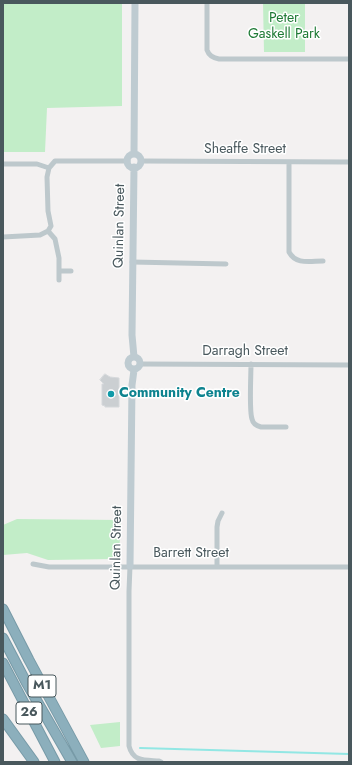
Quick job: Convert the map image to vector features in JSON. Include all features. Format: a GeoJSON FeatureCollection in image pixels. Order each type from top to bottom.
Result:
{"type":"FeatureCollection","features":[{"type":"Feature","properties":{"kind":"highway","name":"M1"},"geometry":{"type":"LineString","coordinates":[[3,609],[84,762]]}},
{"type":"Feature","properties":{"kind":"highway","name":"M1"},"geometry":{"type":"LineString","coordinates":[[3,638],[26,682],[72,762]]}},
{"type":"Feature","properties":{"kind":"highway","name":"26"},"geometry":{"type":"LineString","coordinates":[[3,663],[55,762]]}},
{"type":"Feature","properties":{"kind":"highway","name":"26"},"geometry":{"type":"LineString","coordinates":[[3,719],[34,762]]}},
{"type":"Feature","properties":{"kind":"street"},"geometry":{"type":"LineString","coordinates":[[134,154],[135,3]]}},
{"type":"Feature","properties":{"kind":"street"},"geometry":{"type":"LineString","coordinates":[[207,3],[207,50],[209,55],[213,57],[349,59]]}},
{"type":"Feature","properties":{"kind":"street"},"geometry":{"type":"LineString","coordinates":[[128,161],[129,157],[134,154]]}},
{"type":"Feature","properties":{"kind":"street"},"geometry":{"type":"LineString","coordinates":[[128,161],[129,164],[134,167],[138,166],[141,161],[140,157],[134,154]]}},
{"type":"Feature","properties":{"kind":"street"},"geometry":{"type":"LineString","coordinates":[[3,238],[40,235],[48,231],[51,226],[48,211],[47,177],[49,168],[55,161],[128,161]]}},
{"type":"Feature","properties":{"kind":"street","name":"Sheaffe Street"},"geometry":{"type":"LineString","coordinates":[[141,161],[349,162]]}},
{"type":"Feature","properties":{"kind":"street"},"geometry":{"type":"LineString","coordinates":[[289,162],[289,252],[292,256],[301,261],[324,261]]}},
{"type":"Feature","properties":{"kind":"street"},"geometry":{"type":"LineString","coordinates":[[3,164],[37,164],[49,168]]}},
{"type":"Feature","properties":{"kind":"street","name":"Quinlan Street"},"geometry":{"type":"LineString","coordinates":[[134,167],[132,262],[132,335],[134,357]]}},
{"type":"Feature","properties":{"kind":"street"},"geometry":{"type":"LineString","coordinates":[[48,231],[55,239],[60,258],[59,280]]}},
{"type":"Feature","properties":{"kind":"street"},"geometry":{"type":"LineString","coordinates":[[132,262],[226,264]]}},
{"type":"Feature","properties":{"kind":"street"},"geometry":{"type":"LineString","coordinates":[[60,271],[71,271]]}},
{"type":"Feature","properties":{"kind":"street"},"geometry":{"type":"LineString","coordinates":[[134,357],[139,359],[141,364],[139,368],[134,370],[130,368],[128,363],[130,359],[134,357]]}},
{"type":"Feature","properties":{"kind":"street","name":"Darragh Street"},"geometry":{"type":"LineString","coordinates":[[141,364],[349,365]]}},
{"type":"Feature","properties":{"kind":"street"},"geometry":{"type":"LineString","coordinates":[[251,364],[252,421],[261,427],[286,427]]}},
{"type":"Feature","properties":{"kind":"street","name":"Quinlan Street"},"geometry":{"type":"LineString","coordinates":[[134,370],[132,386],[129,591],[129,746],[130,752],[136,758],[161,762]]}},
{"type":"Feature","properties":{"kind":"street"},"geometry":{"type":"LineString","coordinates":[[217,567],[217,527],[222,513]]}},
{"type":"Feature","properties":{"kind":"street","name":"Barrett Street"},"geometry":{"type":"LineString","coordinates":[[33,564],[49,567],[349,567]]}},
{"type":"Feature","properties":{"kind":"green space"},"geometry":{"type":"Polygon","coordinates":[[[3,3],[122,3],[122,106],[47,108],[45,152],[3,152],[3,3]]]}},
{"type":"Feature","properties":{"kind":"green space","name":"Peter Gaskell Park"},"geometry":{"type":"Polygon","coordinates":[[[263,3],[305,3],[305,52],[264,52],[263,3]]]}},
{"type":"Feature","properties":{"kind":"green space"},"geometry":{"type":"Polygon","coordinates":[[[17,519],[121,520],[119,554],[114,559],[48,560],[27,553],[3,555],[3,525],[17,519]]]}},
{"type":"Feature","properties":{"kind":"green space"},"geometry":{"type":"Polygon","coordinates":[[[120,722],[120,746],[101,748],[90,725],[120,722]]]}},
{"type":"Feature","properties":{"kind":"building","name":"Community Centre"},"geometry":{"type":"Polygon","coordinates":[[[105,374],[110,377],[119,378],[119,407],[105,407],[102,405],[102,384],[104,384],[100,380],[105,374]]]}},
{"type":"Feature","properties":{"kind":"waterway"},"geometry":{"type":"LineString","coordinates":[[140,748],[349,754]]}},
{"type":"Feature","properties":{"kind":"place","name":"Community Centre"},"geometry":{"type":"Point","coordinates":[111,394]}}]}
